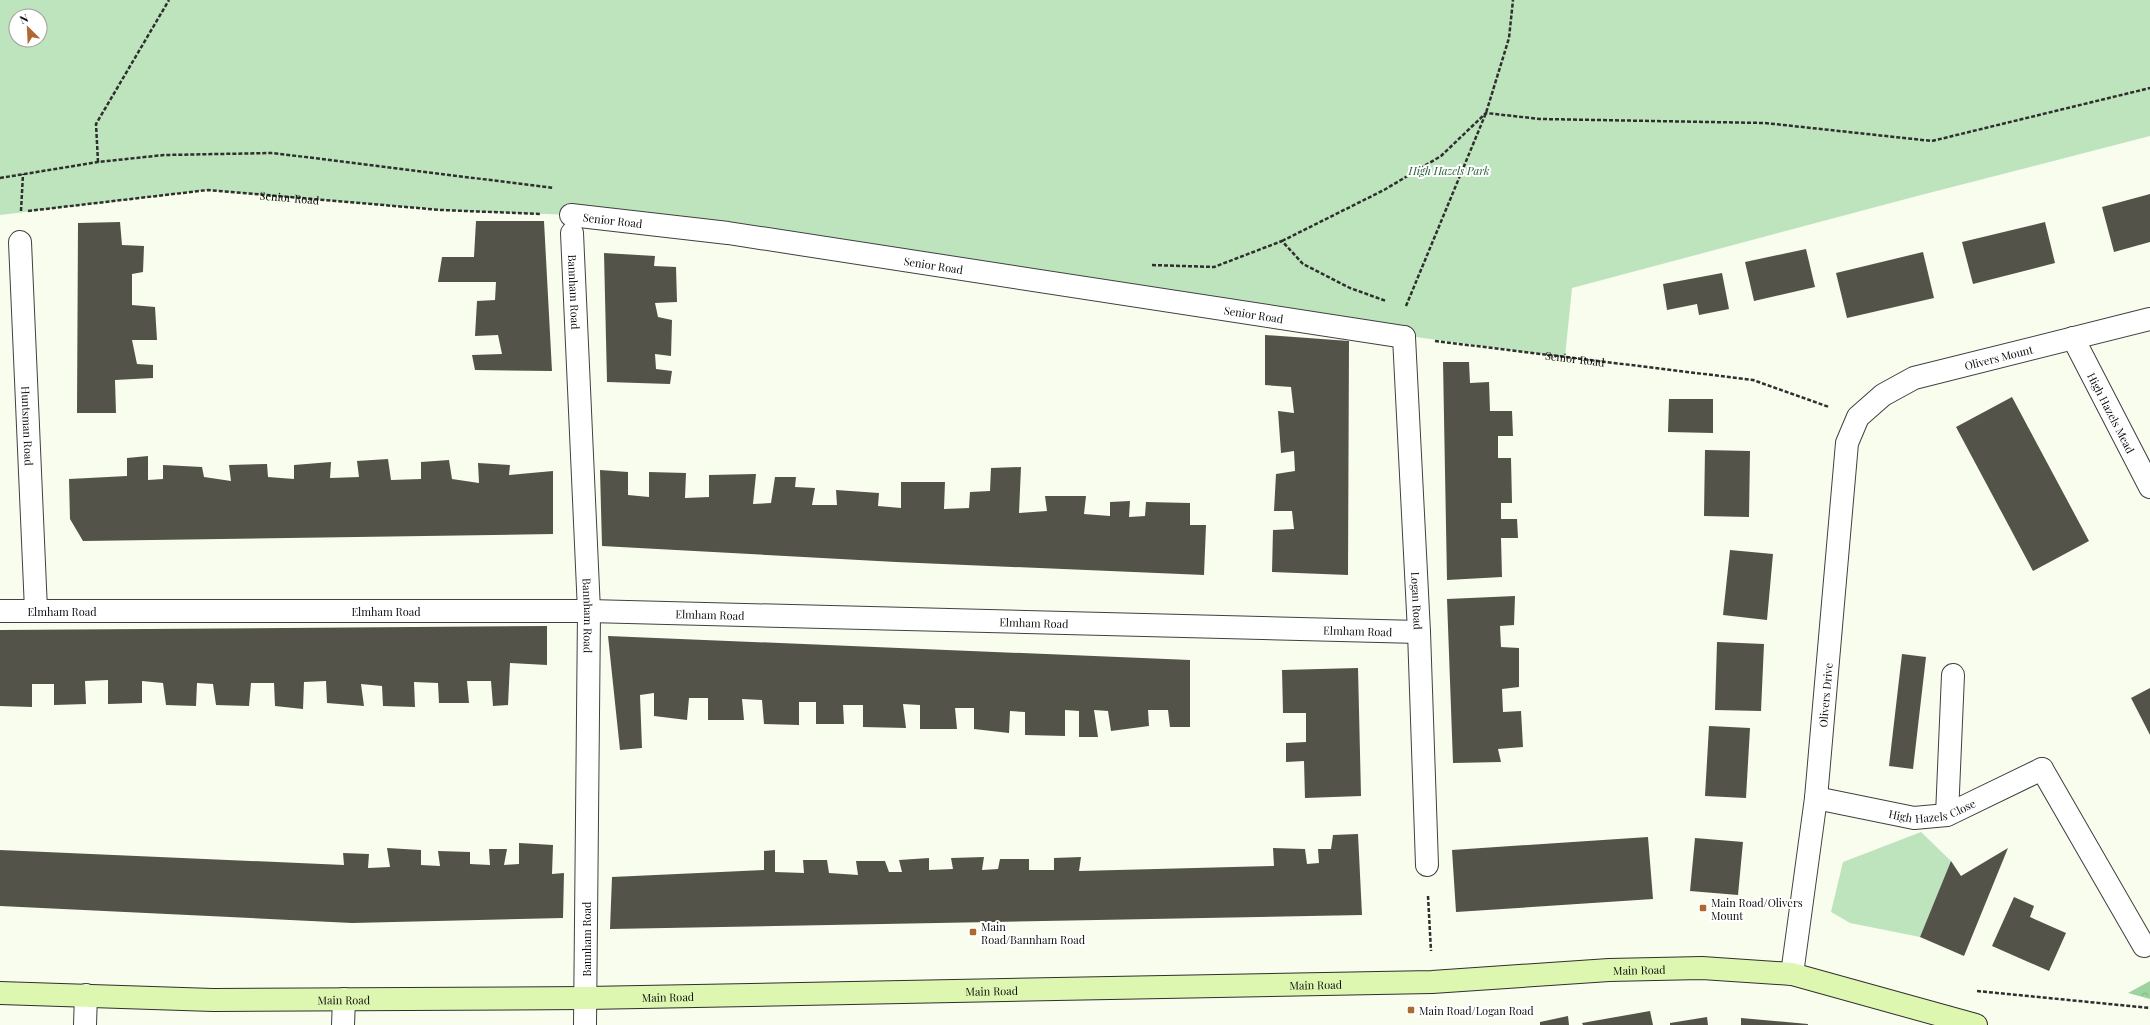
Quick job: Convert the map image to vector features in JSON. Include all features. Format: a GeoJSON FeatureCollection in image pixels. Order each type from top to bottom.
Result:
{"type":"FeatureCollection","features":[{"type":"Feature","properties":{"kind":"main road","name":"Main Road"},"geometry":{"type":"LineString","coordinates":[[0,993],[213,1000],[586,998],[1432,982],[1609,970],[1702,968],[1792,974],[1976,1025]]}},
{"type":"Feature","properties":{"kind":"street","name":"Senior Road"},"geometry":{"type":"LineString","coordinates":[[572,224],[736,234],[1404,337]]}},
{"type":"Feature","properties":{"kind":"street","name":"Bannham Road"},"geometry":{"type":"LineString","coordinates":[[572,224],[589,611],[586,1025]]}},
{"type":"Feature","properties":{"kind":"street","name":"Huntsman Road"},"geometry":{"type":"LineString","coordinates":[[20,242],[36,610]]}},
{"type":"Feature","properties":{"kind":"street","name":"Olivers Mount"},"geometry":{"type":"LineString","coordinates":[[1858,417],[1883,396],[1914,378],[2150,319]]}},
{"type":"Feature","properties":{"kind":"street","name":"Logan Road"},"geometry":{"type":"LineString","coordinates":[[1404,337],[1419,632],[1427,865]]}},
{"type":"Feature","properties":{"kind":"street","name":"High Hazels Mead"},"geometry":{"type":"LineString","coordinates":[[2073,338],[2150,487]]}},
{"type":"Feature","properties":{"kind":"street","name":"Olivers Drive"},"geometry":{"type":"LineString","coordinates":[[1792,974],[1816,798],[1847,443],[1858,417]]}},
{"type":"Feature","properties":{"kind":"street","name":"Elmham Road"},"geometry":{"type":"LineString","coordinates":[[0,611],[589,611],[1419,632]]}},
{"type":"Feature","properties":{"kind":"street"},"geometry":{"type":"LineString","coordinates":[[1947,815],[1953,675]]}},
{"type":"Feature","properties":{"kind":"street","name":"High Hazels Close"},"geometry":{"type":"LineString","coordinates":[[1816,798],[1914,818],[1947,815],[2042,769],[2144,946]]}},
{"type":"Feature","properties":{"kind":"street"},"geometry":{"type":"LineString","coordinates":[[85,1025],[86,995]]}},
{"type":"Feature","properties":{"kind":"street"},"geometry":{"type":"LineString","coordinates":[[343,1025],[344,1000]]}},
{"type":"Feature","properties":{"kind":"path"},"geometry":{"type":"LineString","coordinates":[[98,162],[96,124],[170,0]]}},
{"type":"Feature","properties":{"kind":"path"},"geometry":{"type":"LineString","coordinates":[[1404,337],[1405,307],[1486,113],[1509,38],[1513,0]]}},
{"type":"Feature","properties":{"kind":"path"},"geometry":{"type":"LineString","coordinates":[[1486,113],[1540,119],[1765,123],[1932,141],[2150,88]]}},
{"type":"Feature","properties":{"kind":"path"},"geometry":{"type":"LineString","coordinates":[[1282,241],[1384,190],[1441,156],[1486,113]]}},
{"type":"Feature","properties":{"kind":"path"},"geometry":{"type":"LineString","coordinates":[[21,212],[23,174]]}},
{"type":"Feature","properties":{"kind":"path","name":"Senior Road"},"geometry":{"type":"LineString","coordinates":[[14,213],[208,190],[441,210],[572,224]]}},
{"type":"Feature","properties":{"kind":"path","name":"Senior Road"},"geometry":{"type":"LineString","coordinates":[[1404,337],[1753,380],[1858,417]]}},
{"type":"Feature","properties":{"kind":"path"},"geometry":{"type":"LineString","coordinates":[[1427,865],[1432,982]]}},
{"type":"Feature","properties":{"kind":"path"},"geometry":{"type":"LineString","coordinates":[[1951,1018],[1961,990],[2149,1008]]}},
{"type":"Feature","properties":{"kind":"green space","name":"High Hazels Park"},"geometry":{"type":"Polygon","coordinates":[[[0,0],[2150,0],[2150,136],[1572,288],[1565,357],[1348,328],[571,215],[441,210],[208,190],[0,215],[0,0]]]}},
{"type":"Feature","properties":{"kind":"green space"},"geometry":{"type":"Polygon","coordinates":[[[1921,832],[1951,861],[1920,937],[1850,923],[1831,912],[1843,862],[1921,832]]]}},
{"type":"Feature","properties":{"kind":"green space"},"geometry":{"type":"Polygon","coordinates":[[[2150,981],[2150,999],[2128,993],[2150,981]]]}},
{"type":"Feature","properties":{"kind":"building"},"geometry":{"type":"Polygon","coordinates":[[[2150,194],[2150,242],[2114,252],[2102,207],[2150,194]]]}},
{"type":"Feature","properties":{"kind":"building"},"geometry":{"type":"Polygon","coordinates":[[[476,221],[544,221],[552,371],[475,370],[472,355],[502,354],[498,335],[475,336],[477,301],[495,300],[496,282],[438,282],[442,257],[474,257],[476,221]]]}},
{"type":"Feature","properties":{"kind":"building"},"geometry":{"type":"Polygon","coordinates":[[[120,222],[122,245],[144,246],[143,272],[132,274],[132,305],[155,307],[157,340],[132,340],[137,364],[153,365],[153,378],[115,380],[116,413],[77,413],[78,223],[120,222]]]}},
{"type":"Feature","properties":{"kind":"building"},"geometry":{"type":"Polygon","coordinates":[[[2045,222],[2055,263],[1973,284],[1962,242],[2045,222]]]}},
{"type":"Feature","properties":{"kind":"building"},"geometry":{"type":"Polygon","coordinates":[[[1806,249],[1815,287],[1754,301],[1745,262],[1806,249]]]}},
{"type":"Feature","properties":{"kind":"building"},"geometry":{"type":"Polygon","coordinates":[[[1923,252],[1934,298],[1847,318],[1836,273],[1923,252]]]}},
{"type":"Feature","properties":{"kind":"building"},"geometry":{"type":"Polygon","coordinates":[[[604,253],[655,256],[654,266],[676,267],[677,302],[655,303],[658,317],[672,320],[671,356],[655,354],[656,369],[672,371],[670,384],[607,382],[604,253]]]}},
{"type":"Feature","properties":{"kind":"building"},"geometry":{"type":"Polygon","coordinates":[[[1722,273],[1729,309],[1699,315],[1697,304],[1667,310],[1663,284],[1722,273]]]}},
{"type":"Feature","properties":{"kind":"building"},"geometry":{"type":"Polygon","coordinates":[[[1265,335],[1349,341],[1348,575],[1272,572],[1273,530],[1294,529],[1292,511],[1274,511],[1276,474],[1295,471],[1294,451],[1281,453],[1278,411],[1294,413],[1291,387],[1265,385],[1265,335]]]}},
{"type":"Feature","properties":{"kind":"building"},"geometry":{"type":"Polygon","coordinates":[[[1443,362],[1469,362],[1470,383],[1489,382],[1490,411],[1512,411],[1513,436],[1498,436],[1498,458],[1511,458],[1512,503],[1501,503],[1501,519],[1517,519],[1518,538],[1501,538],[1502,577],[1447,580],[1443,362]]]}},
{"type":"Feature","properties":{"kind":"building"},"geometry":{"type":"Polygon","coordinates":[[[2012,397],[2089,541],[2033,571],[1956,427],[2012,397]]]}},
{"type":"Feature","properties":{"kind":"building"},"geometry":{"type":"Polygon","coordinates":[[[1669,399],[1713,399],[1713,433],[1668,432],[1669,399]]]}},
{"type":"Feature","properties":{"kind":"building"},"geometry":{"type":"Polygon","coordinates":[[[1705,450],[1750,451],[1749,517],[1704,516],[1705,450]]]}},
{"type":"Feature","properties":{"kind":"building"},"geometry":{"type":"Polygon","coordinates":[[[148,456],[148,480],[163,479],[163,465],[202,467],[204,477],[231,481],[229,465],[267,464],[268,477],[294,479],[294,465],[331,462],[330,478],[359,477],[357,461],[388,459],[391,480],[421,479],[421,462],[449,460],[452,479],[479,483],[478,463],[510,465],[509,475],[553,471],[553,534],[83,541],[70,519],[69,479],[127,476],[127,458],[148,456]]]}},
{"type":"Feature","properties":{"kind":"building"},"geometry":{"type":"Polygon","coordinates":[[[1021,467],[1019,513],[1047,511],[1045,496],[1086,496],[1084,514],[1110,516],[1110,502],[1130,501],[1129,517],[1145,516],[1146,502],[1190,503],[1190,525],[1206,525],[1204,575],[896,562],[602,546],[600,470],[628,472],[628,495],[649,497],[649,472],[686,473],[685,498],[709,497],[709,475],[756,474],[753,504],[771,503],[775,477],[796,477],[795,487],[815,488],[812,505],[837,505],[836,490],[879,493],[878,506],[901,508],[901,482],[945,482],[944,509],[969,508],[970,492],[990,491],[991,468],[1021,467]]]}},
{"type":"Feature","properties":{"kind":"building"},"geometry":{"type":"Polygon","coordinates":[[[1730,550],[1773,554],[1767,620],[1723,615],[1730,550]]]}},
{"type":"Feature","properties":{"kind":"building"},"geometry":{"type":"Polygon","coordinates":[[[1515,596],[1514,625],[1500,626],[1501,647],[1519,648],[1519,687],[1502,689],[1503,712],[1521,711],[1523,747],[1498,749],[1501,762],[1453,763],[1447,599],[1515,596]]]}},
{"type":"Feature","properties":{"kind":"building"},"geometry":{"type":"Polygon","coordinates":[[[547,626],[547,665],[510,663],[508,705],[493,706],[491,681],[467,681],[469,703],[439,703],[438,683],[414,682],[415,707],[383,706],[382,686],[361,684],[364,706],[327,703],[326,681],[304,682],[303,709],[275,706],[274,683],[251,683],[249,706],[216,705],[213,684],[197,683],[196,706],[166,705],[163,683],[142,681],[142,703],[108,704],[108,680],[85,681],[86,704],[54,705],[54,684],[32,684],[32,707],[0,706],[0,630],[547,626]]]}},
{"type":"Feature","properties":{"kind":"building"},"geometry":{"type":"Polygon","coordinates":[[[608,636],[1190,660],[1190,727],[1170,727],[1168,710],[1148,710],[1149,726],[1111,731],[1108,711],[1094,710],[1098,737],[1079,737],[1079,711],[1065,710],[1065,736],[1025,735],[1025,712],[1010,711],[1009,733],[974,729],[974,708],[955,708],[957,729],[920,729],[920,705],[903,704],[906,728],[863,727],[863,705],[843,705],[844,724],[816,724],[816,702],[799,702],[799,725],[764,724],[762,700],[742,699],[744,720],[708,720],[708,698],[689,698],[687,720],[654,716],[654,693],[640,695],[642,748],[620,750],[608,636]]]}},
{"type":"Feature","properties":{"kind":"building"},"geometry":{"type":"Polygon","coordinates":[[[1717,642],[1764,644],[1761,711],[1715,710],[1717,642]]]}},
{"type":"Feature","properties":{"kind":"building"},"geometry":{"type":"Polygon","coordinates":[[[1902,654],[1926,657],[1913,769],[1889,766],[1902,654]]]}},
{"type":"Feature","properties":{"kind":"building"},"geometry":{"type":"Polygon","coordinates":[[[1358,668],[1361,796],[1305,798],[1304,761],[1286,762],[1286,743],[1306,742],[1306,713],[1283,713],[1282,670],[1358,668]]]}},
{"type":"Feature","properties":{"kind":"building"},"geometry":{"type":"Polygon","coordinates":[[[2150,688],[2150,735],[2131,698],[2150,688]]]}},
{"type":"Feature","properties":{"kind":"building"},"geometry":{"type":"Polygon","coordinates":[[[1709,726],[1750,728],[1746,798],[1705,796],[1709,726]]]}},
{"type":"Feature","properties":{"kind":"building"},"geometry":{"type":"Polygon","coordinates":[[[1358,834],[1362,915],[610,929],[612,877],[764,870],[764,851],[775,850],[775,872],[804,873],[803,860],[827,860],[829,873],[858,875],[856,861],[885,861],[889,872],[902,872],[899,860],[929,858],[929,870],[953,869],[951,858],[984,857],[982,870],[998,869],[1000,859],[1029,859],[1029,870],[1054,870],[1054,858],[1081,857],[1079,871],[1274,866],[1273,848],[1305,849],[1307,864],[1319,863],[1318,849],[1331,849],[1333,835],[1358,834]]]}},
{"type":"Feature","properties":{"kind":"building"},"geometry":{"type":"Polygon","coordinates":[[[1648,837],[1653,899],[1456,912],[1452,850],[1648,837]]]}},
{"type":"Feature","properties":{"kind":"building"},"geometry":{"type":"Polygon","coordinates":[[[1695,838],[1743,842],[1738,895],[1690,891],[1695,838]]]}},
{"type":"Feature","properties":{"kind":"building"},"geometry":{"type":"Polygon","coordinates":[[[519,843],[553,845],[552,874],[564,873],[563,918],[352,923],[0,906],[0,850],[344,865],[343,853],[369,854],[368,868],[390,867],[387,848],[421,850],[421,865],[440,866],[438,851],[470,852],[470,864],[490,865],[489,849],[507,849],[504,865],[519,864],[519,843]]]}},
{"type":"Feature","properties":{"kind":"building"},"geometry":{"type":"Polygon","coordinates":[[[2008,848],[1964,956],[1920,937],[1951,861],[1961,876],[2008,848]]]}},
{"type":"Feature","properties":{"kind":"building"},"geometry":{"type":"Polygon","coordinates":[[[2014,897],[2034,906],[2030,917],[2066,933],[2049,971],[1992,946],[2014,897]]]}},
{"type":"Feature","properties":{"kind":"building"},"geometry":{"type":"Polygon","coordinates":[[[1650,1011],[1653,1025],[1583,1025],[1582,1023],[1650,1011]]]}},
{"type":"Feature","properties":{"kind":"building"},"geometry":{"type":"Polygon","coordinates":[[[1568,1016],[1569,1025],[1540,1025],[1540,1022],[1568,1016]]]}},
{"type":"Feature","properties":{"kind":"building"},"geometry":{"type":"Polygon","coordinates":[[[1707,1017],[1708,1025],[1670,1025],[1670,1023],[1707,1017]]]}},
{"type":"Feature","properties":{"kind":"building"},"geometry":{"type":"Polygon","coordinates":[[[1741,1018],[1808,1024],[1808,1025],[1741,1025],[1741,1018]]]}},
{"type":"Feature","properties":{"kind":"place","name":"Main Road/Olivers Mount"},"geometry":{"type":"Point","coordinates":[1703,908]}},
{"type":"Feature","properties":{"kind":"place","name":"Main Road/Bannham Road"},"geometry":{"type":"Point","coordinates":[973,932]}},
{"type":"Feature","properties":{"kind":"place","name":"Main Road/Logan Road"},"geometry":{"type":"Point","coordinates":[1411,1010]}}]}
